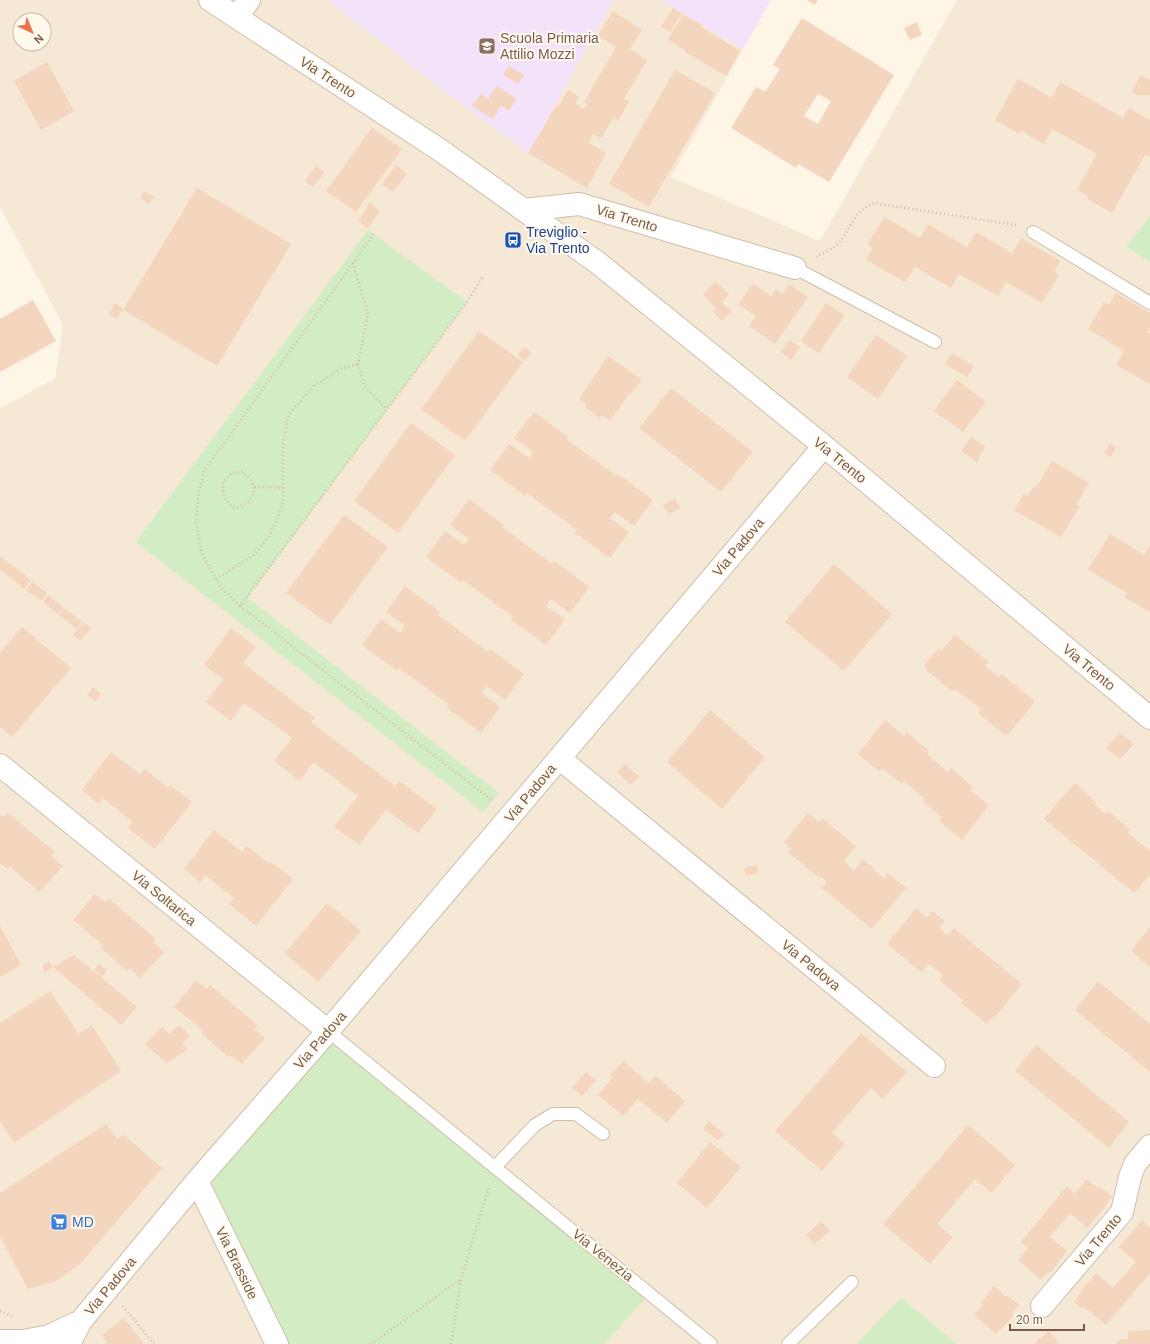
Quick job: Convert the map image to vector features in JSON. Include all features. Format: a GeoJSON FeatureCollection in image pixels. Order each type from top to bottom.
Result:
{"type":"FeatureCollection","features":[{"type":"Feature","properties":{"kind":"street","name":"Via Trento"},"geometry":{"type":"LineString","coordinates":[[210,0],[243,9],[598,263],[824,446],[1150,718]]}},
{"type":"Feature","properties":{"kind":"street","name":"Via Trento"},"geometry":{"type":"LineString","coordinates":[[523,210],[580,204],[795,268]]}},
{"type":"Feature","properties":{"kind":"street","name":"Via Padova"},"geometry":{"type":"LineString","coordinates":[[69,1344],[81,1321],[197,1181],[328,1031],[824,446]]}},
{"type":"Feature","properties":{"kind":"street","name":"Via Padova"},"geometry":{"type":"LineString","coordinates":[[559,758],[934,1066]]}},
{"type":"Feature","properties":{"kind":"street","name":"Via Soltarica"},"geometry":{"type":"LineString","coordinates":[[0,765],[328,1031]]}},
{"type":"Feature","properties":{"kind":"street","name":"Via Trento"},"geometry":{"type":"LineString","coordinates":[[1042,1306],[1122,1212],[1130,1177],[1135,1164],[1150,1146]]}},
{"type":"Feature","properties":{"kind":"street","name":"Via Brasside"},"geometry":{"type":"LineString","coordinates":[[197,1181],[277,1344]]}},
{"type":"Feature","properties":{"kind":"street","name":"Via Padova"},"geometry":{"type":"LineString","coordinates":[[0,1341],[24,1341],[50,1336],[81,1321]]}},
{"type":"Feature","properties":{"kind":"lane"},"geometry":{"type":"LineString","coordinates":[[1033,232],[1150,303]]}},
{"type":"Feature","properties":{"kind":"lane"},"geometry":{"type":"LineString","coordinates":[[795,268],[935,342]]}},
{"type":"Feature","properties":{"kind":"lane","name":"Via Venezia"},"geometry":{"type":"LineString","coordinates":[[328,1031],[711,1344]]}},
{"type":"Feature","properties":{"kind":"lane"},"geometry":{"type":"LineString","coordinates":[[495,1167],[535,1125],[554,1114],[576,1114],[603,1134]]}},
{"type":"Feature","properties":{"kind":"lane"},"geometry":{"type":"LineString","coordinates":[[788,1344],[852,1282]]}},
{"type":"Feature","properties":{"kind":"path"},"geometry":{"type":"LineString","coordinates":[[795,268],[839,243],[851,222],[864,207],[874,203],[1019,226],[1033,232]]}},
{"type":"Feature","properties":{"kind":"path"},"geometry":{"type":"LineString","coordinates":[[374,234],[204,471],[199,491],[196,523],[202,554],[222,589],[240,606],[511,815]]}},
{"type":"Feature","properties":{"kind":"path"},"geometry":{"type":"LineString","coordinates":[[353,262],[368,314],[358,364],[365,387],[387,409]]}},
{"type":"Feature","properties":{"kind":"path"},"geometry":{"type":"LineString","coordinates":[[240,606],[467,302],[483,276]]}},
{"type":"Feature","properties":{"kind":"path"},"geometry":{"type":"LineString","coordinates":[[216,579],[254,555],[269,536],[283,505],[283,444],[289,414],[314,386],[342,368],[358,364]]}},
{"type":"Feature","properties":{"kind":"path"},"geometry":{"type":"LineString","coordinates":[[242,472],[250,478],[255,487],[253,497],[241,507],[234,508],[226,501],[223,493],[223,483],[232,473],[242,472]]}},
{"type":"Feature","properties":{"kind":"path"},"geometry":{"type":"LineString","coordinates":[[255,487],[283,488]]}},
{"type":"Feature","properties":{"kind":"path"},"geometry":{"type":"LineString","coordinates":[[451,1344],[461,1279],[495,1167]]}},
{"type":"Feature","properties":{"kind":"path"},"geometry":{"type":"LineString","coordinates":[[371,1344],[461,1279]]}},
{"type":"Feature","properties":{"kind":"path"},"geometry":{"type":"LineString","coordinates":[[118,1301],[154,1344]]}},
{"type":"Feature","properties":{"kind":"shaded area"},"geometry":{"type":"Polygon","coordinates":[[[0,0],[327,0],[447,93],[528,153],[614,0],[660,0],[743,49],[671,177],[820,241],[957,0],[1150,0],[1150,216],[1126,247],[1150,262],[1150,1344],[957,1344],[901,1299],[856,1344],[0,1344],[0,408],[55,379],[63,325],[0,207],[0,0]]]}},
{"type":"Feature","properties":{"kind":"shaded area","name":"Scuola Primaria Attilio Mozzi"},"geometry":{"type":"Polygon","coordinates":[[[327,0],[614,0],[528,153],[447,93],[327,0]]]}},
{"type":"Feature","properties":{"kind":"shaded area"},"geometry":{"type":"Polygon","coordinates":[[[660,0],[771,0],[743,49],[660,0]]]}},
{"type":"Feature","properties":{"kind":"green space"},"geometry":{"type":"Polygon","coordinates":[[[1150,216],[1150,262],[1126,247],[1150,216]]]}},
{"type":"Feature","properties":{"kind":"green space"},"geometry":{"type":"Polygon","coordinates":[[[368,230],[467,302],[248,598],[499,793],[483,812],[136,542],[368,230]]]}},
{"type":"Feature","properties":{"kind":"green space"},"geometry":{"type":"Polygon","coordinates":[[[328,1031],[649,1294],[604,1344],[277,1344],[197,1181],[328,1031]]]}},
{"type":"Feature","properties":{"kind":"green space"},"geometry":{"type":"Polygon","coordinates":[[[901,1298],[957,1344],[856,1344],[901,1298]]]}},
{"type":"Feature","properties":{"kind":"building"},"geometry":{"type":"Polygon","coordinates":[[[807,0],[818,0],[815,5],[807,0]]]}},
{"type":"Feature","properties":{"kind":"building"},"geometry":{"type":"Polygon","coordinates":[[[673,8],[682,13],[670,32],[661,27],[673,8]]]}},
{"type":"Feature","properties":{"kind":"building"},"geometry":{"type":"Polygon","coordinates":[[[613,11],[642,30],[630,49],[647,60],[624,99],[629,101],[618,121],[613,118],[601,138],[593,134],[589,143],[606,153],[587,188],[528,153],[556,106],[558,107],[568,90],[579,97],[575,103],[584,109],[587,104],[584,102],[616,47],[598,36],[613,11]]]}},
{"type":"Feature","properties":{"kind":"building"},"geometry":{"type":"Polygon","coordinates":[[[683,14],[740,51],[726,76],[685,52],[686,51],[668,40],[683,14]]]}},
{"type":"Feature","properties":{"kind":"building"},"geometry":{"type":"Polygon","coordinates":[[[802,18],[894,75],[829,182],[798,164],[796,168],[731,128],[756,87],[765,92],[780,69],[773,65],[802,18]],[[818,94],[804,116],[818,124],[831,101],[818,94]]]}},
{"type":"Feature","properties":{"kind":"building"},"geometry":{"type":"Polygon","coordinates":[[[917,22],[922,35],[910,40],[904,28],[917,22]]]}},
{"type":"Feature","properties":{"kind":"building"},"geometry":{"type":"Polygon","coordinates":[[[47,62],[74,111],[41,130],[14,81],[47,62]]]}},
{"type":"Feature","properties":{"kind":"building"},"geometry":{"type":"Polygon","coordinates":[[[509,66],[524,75],[518,84],[503,75],[509,66]]]}},
{"type":"Feature","properties":{"kind":"building"},"geometry":{"type":"Polygon","coordinates":[[[675,70],[715,93],[649,207],[609,184],[675,70]]]}},
{"type":"Feature","properties":{"kind":"building"},"geometry":{"type":"Polygon","coordinates":[[[1141,75],[1150,80],[1150,95],[1137,95],[1131,92],[1141,75]]]}},
{"type":"Feature","properties":{"kind":"building"},"geometry":{"type":"Polygon","coordinates":[[[1018,79],[1052,98],[1060,82],[1123,118],[1129,108],[1150,120],[1150,155],[1149,157],[1145,155],[1112,213],[1087,199],[1088,196],[1077,190],[1097,154],[1052,129],[1044,144],[1021,131],[1020,134],[995,120],[1018,79]]]}},
{"type":"Feature","properties":{"kind":"building"},"geometry":{"type":"Polygon","coordinates":[[[497,86],[517,99],[509,111],[501,106],[493,119],[472,106],[481,94],[488,99],[497,86]]]}},
{"type":"Feature","properties":{"kind":"building"},"geometry":{"type":"Polygon","coordinates":[[[372,128],[402,149],[356,212],[326,191],[372,128]]]}},
{"type":"Feature","properties":{"kind":"building"},"geometry":{"type":"Polygon","coordinates":[[[396,165],[407,174],[393,192],[382,184],[396,165]]]}},
{"type":"Feature","properties":{"kind":"building"},"geometry":{"type":"Polygon","coordinates":[[[316,166],[325,172],[313,187],[305,181],[316,166]]]}},
{"type":"Feature","properties":{"kind":"building"},"geometry":{"type":"Polygon","coordinates":[[[197,188],[291,244],[217,366],[123,310],[197,188]]]}},
{"type":"Feature","properties":{"kind":"building"},"geometry":{"type":"Polygon","coordinates":[[[144,191],[154,197],[149,204],[140,198],[144,191]]]}},
{"type":"Feature","properties":{"kind":"building"},"geometry":{"type":"Polygon","coordinates":[[[370,203],[380,211],[368,228],[358,221],[370,203]]]}},
{"type":"Feature","properties":{"kind":"building"},"geometry":{"type":"Polygon","coordinates":[[[884,217],[920,238],[928,224],[967,247],[976,232],[1012,253],[1021,238],[1060,261],[1054,272],[1059,275],[1042,303],[1006,282],[998,296],[959,274],[951,288],[915,267],[905,282],[866,260],[873,248],[867,245],[884,217]]]}},
{"type":"Feature","properties":{"kind":"building"},"geometry":{"type":"Polygon","coordinates":[[[715,281],[729,294],[722,302],[731,311],[722,321],[713,312],[716,308],[703,295],[715,281]]]}},
{"type":"Feature","properties":{"kind":"building"},"geometry":{"type":"Polygon","coordinates":[[[753,284],[772,296],[776,289],[783,293],[789,284],[808,297],[775,344],[749,326],[756,316],[738,304],[753,284]]]}},
{"type":"Feature","properties":{"kind":"building"},"geometry":{"type":"Polygon","coordinates":[[[1116,293],[1150,313],[1150,327],[1147,332],[1150,333],[1150,384],[1116,365],[1124,351],[1088,329],[1104,302],[1109,305],[1116,293]]]}},
{"type":"Feature","properties":{"kind":"building"},"geometry":{"type":"Polygon","coordinates":[[[33,300],[56,341],[0,372],[0,319],[33,300]]]}},
{"type":"Feature","properties":{"kind":"building"},"geometry":{"type":"Polygon","coordinates":[[[115,303],[123,309],[117,319],[109,314],[115,303]]]}},
{"type":"Feature","properties":{"kind":"building"},"geometry":{"type":"Polygon","coordinates":[[[826,303],[845,315],[819,353],[801,341],[826,303]]]}},
{"type":"Feature","properties":{"kind":"building"},"geometry":{"type":"Polygon","coordinates":[[[479,331],[523,362],[465,441],[421,409],[479,331]]]}},
{"type":"Feature","properties":{"kind":"building"},"geometry":{"type":"Polygon","coordinates":[[[876,335],[907,356],[878,399],[847,377],[876,335]]]}},
{"type":"Feature","properties":{"kind":"building"},"geometry":{"type":"Polygon","coordinates":[[[789,340],[800,347],[791,360],[781,352],[789,340]]]}},
{"type":"Feature","properties":{"kind":"building"},"geometry":{"type":"Polygon","coordinates":[[[524,347],[531,353],[525,361],[517,355],[524,347]]]}},
{"type":"Feature","properties":{"kind":"building"},"geometry":{"type":"Polygon","coordinates":[[[952,353],[974,366],[967,377],[945,364],[952,353]]]}},
{"type":"Feature","properties":{"kind":"building"},"geometry":{"type":"Polygon","coordinates":[[[608,356],[642,380],[630,395],[629,394],[610,421],[602,415],[600,418],[585,407],[587,405],[579,399],[608,356]]]}},
{"type":"Feature","properties":{"kind":"building"},"geometry":{"type":"Polygon","coordinates":[[[957,380],[986,402],[963,432],[934,411],[957,380]]]}},
{"type":"Feature","properties":{"kind":"building"},"geometry":{"type":"Polygon","coordinates":[[[671,388],[753,452],[721,492],[639,428],[671,388]]]}},
{"type":"Feature","properties":{"kind":"building"},"geometry":{"type":"Polygon","coordinates":[[[534,412],[568,437],[567,440],[616,476],[618,474],[653,500],[634,526],[615,512],[610,518],[629,532],[610,558],[575,533],[577,530],[527,493],[525,496],[490,470],[509,444],[529,458],[533,452],[514,438],[534,412]]]}},
{"type":"Feature","properties":{"kind":"building"},"geometry":{"type":"Polygon","coordinates":[[[411,423],[455,455],[398,533],[354,501],[411,423]]]}},
{"type":"Feature","properties":{"kind":"building"},"geometry":{"type":"Polygon","coordinates":[[[971,437],[985,446],[977,462],[961,451],[971,437]]]}},
{"type":"Feature","properties":{"kind":"building"},"geometry":{"type":"Polygon","coordinates":[[[1110,444],[1116,447],[1111,457],[1104,453],[1110,444]]]}},
{"type":"Feature","properties":{"kind":"building"},"geometry":{"type":"Polygon","coordinates":[[[1052,461],[1089,483],[1076,505],[1080,506],[1061,537],[1014,510],[1024,494],[1028,496],[1035,485],[1037,486],[1052,461]]]}},
{"type":"Feature","properties":{"kind":"building"},"geometry":{"type":"Polygon","coordinates":[[[675,498],[680,508],[668,514],[663,505],[675,498]]]}},
{"type":"Feature","properties":{"kind":"building"},"geometry":{"type":"Polygon","coordinates":[[[469,499],[504,525],[502,527],[552,564],[554,561],[589,587],[570,613],[551,599],[546,606],[565,619],[546,645],[511,620],[513,617],[463,580],[461,583],[426,557],[445,531],[464,545],[469,539],[450,525],[469,499]]]}},
{"type":"Feature","properties":{"kind":"building"},"geometry":{"type":"Polygon","coordinates":[[[344,515],[388,547],[330,625],[286,593],[344,515]]]}},
{"type":"Feature","properties":{"kind":"building"},"geometry":{"type":"Polygon","coordinates":[[[1110,534],[1144,555],[1150,545],[1150,612],[1124,597],[1127,593],[1088,570],[1110,534]]]}},
{"type":"Feature","properties":{"kind":"building"},"geometry":{"type":"Polygon","coordinates":[[[0,556],[31,580],[24,589],[0,569],[0,556]]]}},
{"type":"Feature","properties":{"kind":"building"},"geometry":{"type":"Polygon","coordinates":[[[834,564],[892,614],[844,671],[785,622],[834,564]]]}},
{"type":"Feature","properties":{"kind":"building"},"geometry":{"type":"Polygon","coordinates":[[[32,582],[47,593],[41,601],[26,590],[32,582]]]}},
{"type":"Feature","properties":{"kind":"building"},"geometry":{"type":"Polygon","coordinates":[[[405,586],[440,612],[438,615],[488,652],[490,649],[524,674],[505,700],[487,686],[482,693],[500,707],[481,733],[446,707],[448,704],[399,668],[397,671],[362,645],[381,619],[400,633],[405,626],[386,612],[405,586]]]}},
{"type":"Feature","properties":{"kind":"building"},"geometry":{"type":"Polygon","coordinates":[[[48,595],[63,607],[58,614],[43,602],[48,595]]]}},
{"type":"Feature","properties":{"kind":"building"},"geometry":{"type":"Polygon","coordinates":[[[64,608],[82,622],[77,629],[59,615],[64,608]]]}},
{"type":"Feature","properties":{"kind":"building"},"geometry":{"type":"Polygon","coordinates":[[[84,622],[91,628],[80,641],[73,635],[84,622]]]}},
{"type":"Feature","properties":{"kind":"building"},"geometry":{"type":"Polygon","coordinates":[[[22,627],[71,668],[12,737],[0,727],[0,653],[22,627]]]}},
{"type":"Feature","properties":{"kind":"building"},"geometry":{"type":"Polygon","coordinates":[[[231,628],[256,647],[243,663],[315,718],[311,722],[395,786],[399,781],[437,809],[418,833],[386,810],[359,845],[334,827],[358,796],[313,762],[300,781],[274,761],[292,738],[244,703],[231,721],[206,702],[223,679],[204,665],[231,628]]]}},
{"type":"Feature","properties":{"kind":"building"},"geometry":{"type":"Polygon","coordinates":[[[955,635],[989,662],[985,666],[999,677],[1001,674],[1035,701],[1008,735],[1005,735],[978,713],[981,709],[955,689],[953,692],[926,670],[927,668],[924,666],[938,649],[941,651],[955,635]]]}},
{"type":"Feature","properties":{"kind":"building"},"geometry":{"type":"Polygon","coordinates":[[[93,687],[101,694],[95,701],[87,695],[93,687]]]}},
{"type":"Feature","properties":{"kind":"building"},"geometry":{"type":"Polygon","coordinates":[[[710,710],[765,757],[722,809],[667,762],[710,710]]]}},
{"type":"Feature","properties":{"kind":"building"},"geometry":{"type":"Polygon","coordinates":[[[885,720],[904,736],[907,732],[929,751],[927,754],[948,772],[951,768],[973,787],[970,790],[989,805],[962,840],[939,821],[942,817],[923,802],[925,799],[904,781],[902,784],[883,769],[880,772],[858,754],[885,720]]]}},
{"type":"Feature","properties":{"kind":"building"},"geometry":{"type":"Polygon","coordinates":[[[1120,733],[1134,744],[1120,759],[1106,748],[1120,733]]]}},
{"type":"Feature","properties":{"kind":"building"},"geometry":{"type":"Polygon","coordinates":[[[111,752],[140,774],[145,769],[168,788],[170,785],[192,802],[155,849],[128,828],[133,822],[103,798],[99,804],[82,790],[111,752]]]}},
{"type":"Feature","properties":{"kind":"building"},"geometry":{"type":"Polygon","coordinates":[[[625,764],[639,776],[631,785],[617,772],[625,764]]]}},
{"type":"Feature","properties":{"kind":"building"},"geometry":{"type":"Polygon","coordinates":[[[1075,783],[1096,802],[1094,805],[1106,814],[1108,811],[1130,830],[1127,832],[1150,851],[1150,875],[1134,893],[1044,819],[1075,783]]]}},
{"type":"Feature","properties":{"kind":"building"},"geometry":{"type":"Polygon","coordinates":[[[8,813],[55,852],[51,856],[63,866],[39,892],[10,867],[8,870],[0,863],[0,814],[4,817],[8,813]]]}},
{"type":"Feature","properties":{"kind":"building"},"geometry":{"type":"Polygon","coordinates":[[[808,813],[819,822],[822,818],[856,846],[844,861],[854,871],[863,859],[884,878],[888,873],[906,888],[872,929],[822,888],[827,882],[820,876],[819,878],[788,852],[791,849],[784,842],[808,813]]]}},
{"type":"Feature","properties":{"kind":"building"},"geometry":{"type":"Polygon","coordinates":[[[214,830],[242,852],[247,846],[269,864],[271,862],[293,879],[256,926],[229,904],[234,898],[205,875],[200,882],[184,869],[214,830]]]}},
{"type":"Feature","properties":{"kind":"building"},"geometry":{"type":"Polygon","coordinates":[[[757,865],[758,873],[746,876],[744,868],[757,865]]]}},
{"type":"Feature","properties":{"kind":"building"},"geometry":{"type":"Polygon","coordinates":[[[95,894],[105,902],[109,899],[127,914],[156,939],[153,942],[164,952],[140,978],[129,968],[127,971],[101,948],[103,945],[73,920],[95,894]]]}},
{"type":"Feature","properties":{"kind":"building"},"geometry":{"type":"Polygon","coordinates":[[[327,903],[361,931],[318,982],[285,953],[327,903]]]}},
{"type":"Feature","properties":{"kind":"building"},"geometry":{"type":"Polygon","coordinates":[[[916,908],[927,918],[932,911],[945,921],[939,928],[948,935],[954,928],[1022,984],[994,1018],[993,1017],[987,1024],[961,1003],[963,1000],[939,980],[943,975],[929,964],[921,972],[887,944],[916,908]]]}},
{"type":"Feature","properties":{"kind":"building"},"geometry":{"type":"Polygon","coordinates":[[[0,926],[21,965],[0,977],[0,926]]]}},
{"type":"Feature","properties":{"kind":"building"},"geometry":{"type":"Polygon","coordinates":[[[1150,927],[1150,967],[1131,951],[1150,927]]]}},
{"type":"Feature","properties":{"kind":"building"},"geometry":{"type":"Polygon","coordinates":[[[74,955],[137,1007],[121,1025],[53,967],[74,955]]]}},
{"type":"Feature","properties":{"kind":"building"},"geometry":{"type":"Polygon","coordinates":[[[49,961],[53,967],[45,972],[42,966],[49,961]]]}},
{"type":"Feature","properties":{"kind":"building"},"geometry":{"type":"Polygon","coordinates":[[[99,964],[107,970],[102,977],[94,970],[99,964]]]}},
{"type":"Feature","properties":{"kind":"building"},"geometry":{"type":"Polygon","coordinates":[[[196,980],[207,989],[210,985],[257,1025],[254,1029],[265,1038],[242,1064],[230,1055],[228,1057],[201,1033],[203,1031],[174,1007],[196,980]]]}},
{"type":"Feature","properties":{"kind":"building"},"geometry":{"type":"Polygon","coordinates":[[[1098,981],[1150,1024],[1150,1072],[1075,1010],[1098,981]]]}},
{"type":"Feature","properties":{"kind":"building"},"geometry":{"type":"Polygon","coordinates":[[[50,991],[79,1034],[92,1025],[121,1071],[14,1143],[0,1121],[0,1023],[50,991]]]}},
{"type":"Feature","properties":{"kind":"building"},"geometry":{"type":"Polygon","coordinates":[[[179,1025],[190,1035],[182,1044],[188,1049],[167,1063],[145,1044],[162,1027],[170,1034],[179,1025]]]}},
{"type":"Feature","properties":{"kind":"building"},"geometry":{"type":"Polygon","coordinates":[[[861,1033],[907,1072],[883,1099],[871,1088],[832,1133],[845,1144],[822,1171],[775,1131],[861,1033]]]}},
{"type":"Feature","properties":{"kind":"building"},"geometry":{"type":"Polygon","coordinates":[[[1036,1045],[1129,1122],[1109,1148],[1015,1071],[1036,1045]]]}},
{"type":"Feature","properties":{"kind":"building"},"geometry":{"type":"Polygon","coordinates":[[[623,1061],[649,1083],[656,1076],[685,1101],[667,1123],[638,1099],[623,1116],[598,1095],[612,1078],[610,1076],[623,1061]]]}},
{"type":"Feature","properties":{"kind":"building"},"geometry":{"type":"Polygon","coordinates":[[[586,1072],[596,1080],[582,1096],[572,1088],[586,1072]]]}},
{"type":"Feature","properties":{"kind":"building"},"geometry":{"type":"Polygon","coordinates":[[[709,1121],[724,1134],[718,1140],[703,1129],[709,1121]]]}},
{"type":"Feature","properties":{"kind":"building"},"geometry":{"type":"Polygon","coordinates":[[[106,1124],[117,1139],[124,1135],[162,1168],[80,1264],[56,1281],[28,1289],[0,1237],[0,1193],[106,1124]]]}},
{"type":"Feature","properties":{"kind":"building"},"geometry":{"type":"Polygon","coordinates":[[[968,1125],[1015,1165],[992,1193],[975,1179],[937,1224],[953,1237],[930,1264],[883,1224],[968,1125]]]}},
{"type":"Feature","properties":{"kind":"building"},"geometry":{"type":"Polygon","coordinates":[[[710,1142],[741,1167],[707,1208],[677,1183],[710,1142]]]}},
{"type":"Feature","properties":{"kind":"building"},"geometry":{"type":"Polygon","coordinates":[[[1087,1179],[1112,1197],[1087,1228],[1070,1213],[1050,1237],[1067,1251],[1050,1273],[1048,1272],[1041,1280],[1018,1260],[1028,1248],[1021,1242],[1067,1186],[1075,1194],[1087,1179]]]}},
{"type":"Feature","properties":{"kind":"building"},"geometry":{"type":"Polygon","coordinates":[[[1142,1220],[1150,1228],[1150,1273],[1106,1325],[1084,1307],[1082,1309],[1074,1302],[1081,1293],[1080,1292],[1096,1273],[1113,1288],[1136,1262],[1119,1247],[1142,1220]]]}},
{"type":"Feature","properties":{"kind":"building"},"geometry":{"type":"Polygon","coordinates":[[[821,1221],[830,1231],[814,1244],[806,1235],[821,1221]]]}},
{"type":"Feature","properties":{"kind":"building"},"geometry":{"type":"Polygon","coordinates":[[[994,1286],[1006,1297],[1007,1295],[1019,1305],[1012,1313],[1014,1315],[996,1334],[974,1315],[983,1305],[981,1303],[994,1286]]]}},
{"type":"Feature","properties":{"kind":"building"},"geometry":{"type":"Polygon","coordinates":[[[124,1318],[144,1344],[104,1344],[107,1342],[102,1335],[124,1318]]]}},
{"type":"Feature","properties":{"kind":"building"},"geometry":{"type":"Polygon","coordinates":[[[1150,1330],[1150,1344],[1116,1344],[1120,1339],[1128,1339],[1128,1331],[1150,1330]]]}},
{"type":"Feature","properties":{"kind":"building"},"geometry":{"type":"Polygon","coordinates":[[[1048,1331],[1057,1339],[1056,1341],[1059,1344],[1034,1344],[1040,1338],[1041,1339],[1048,1331]]]}},
{"type":"Feature","properties":{"kind":"place","name":"Scuola Primaria Attilio Mozzi"},"geometry":{"type":"Point","coordinates":[487,46]}},
{"type":"Feature","properties":{"kind":"place","name":"Treviglio - Via Trento"},"geometry":{"type":"Point","coordinates":[513,240]}},
{"type":"Feature","properties":{"kind":"place","name":"MD"},"geometry":{"type":"Point","coordinates":[59,1222]}}]}
